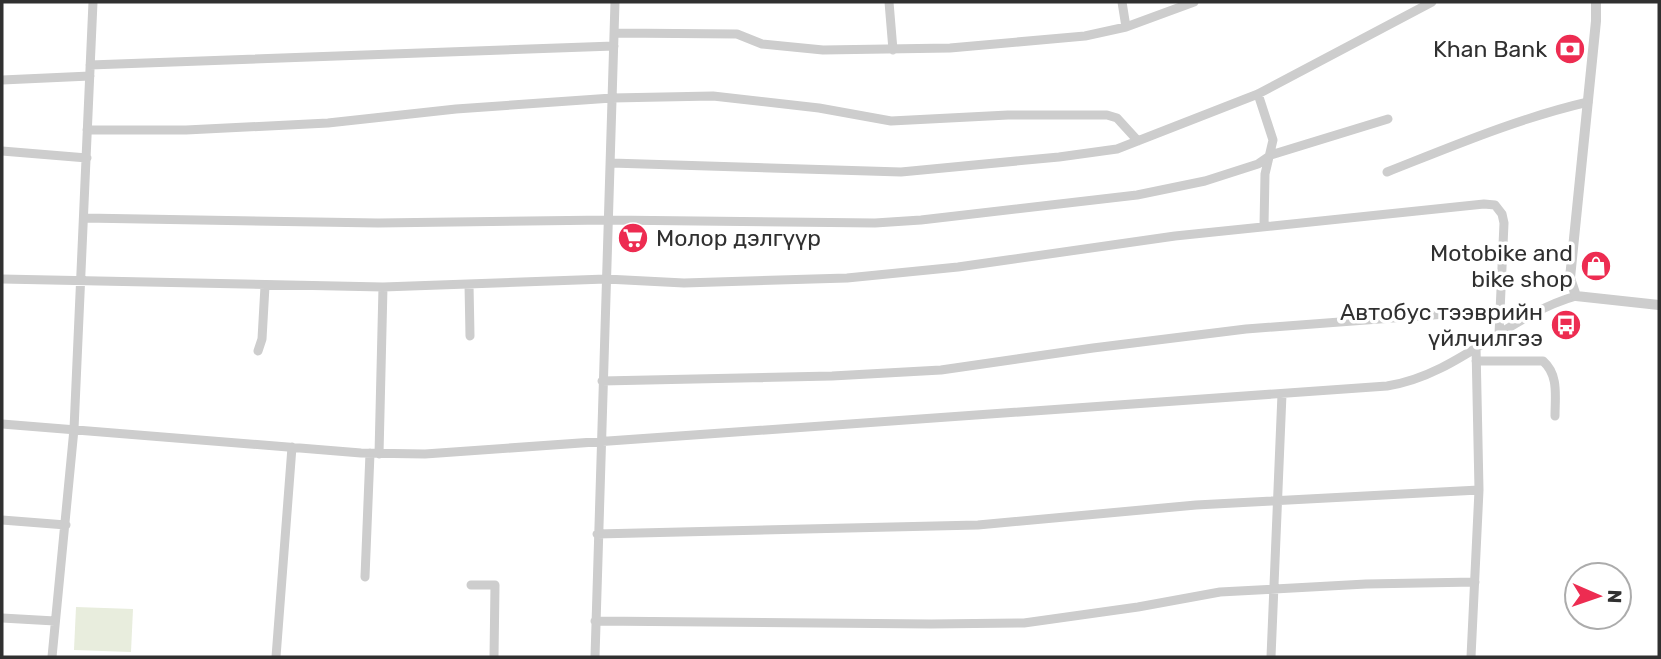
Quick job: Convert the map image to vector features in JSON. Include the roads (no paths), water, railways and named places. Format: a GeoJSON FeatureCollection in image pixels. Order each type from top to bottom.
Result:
{"type":"FeatureCollection","features":[{"type":"Feature","properties":{"kind":"street"},"geometry":{"type":"LineString","coordinates":[[52,657],[74,429],[93,2]]}},
{"type":"Feature","properties":{"kind":"street"},"geometry":{"type":"LineString","coordinates":[[595,657],[615,2]]}},
{"type":"Feature","properties":{"kind":"street"},"geometry":{"type":"LineString","coordinates":[[889,2],[893,50]]}},
{"type":"Feature","properties":{"kind":"street"},"geometry":{"type":"LineString","coordinates":[[1122,2],[1126,27]]}},
{"type":"Feature","properties":{"kind":"street"},"geometry":{"type":"LineString","coordinates":[[614,33],[737,34],[762,44],[810,49],[893,50],[1022,44],[1086,36],[1126,27],[1194,2]]}},
{"type":"Feature","properties":{"kind":"street"},"geometry":{"type":"LineString","coordinates":[[611,163],[901,172],[1117,149],[1258,94],[1432,2]]}},
{"type":"Feature","properties":{"kind":"street"},"geometry":{"type":"LineString","coordinates":[[1576,296],[1570,268],[1596,2]]}},
{"type":"Feature","properties":{"kind":"street"},"geometry":{"type":"LineString","coordinates":[[2,80],[90,71],[614,46]]}},
{"type":"Feature","properties":{"kind":"street"},"geometry":{"type":"LineString","coordinates":[[1258,94],[1273,140],[1265,174],[1264,226]]}},
{"type":"Feature","properties":{"kind":"street"},"geometry":{"type":"LineString","coordinates":[[87,130],[186,130],[328,123],[456,109],[612,98],[713,96],[819,108],[891,121],[1008,115],[1107,115],[1117,118],[1138,141]]}},
{"type":"Feature","properties":{"kind":"street"},"geometry":{"type":"LineString","coordinates":[[1387,172],[1516,122],[1588,102]]}},
{"type":"Feature","properties":{"kind":"street"},"geometry":{"type":"LineString","coordinates":[[84,218],[378,223],[608,220],[823,224],[921,220],[1136,195],[1205,181],[1258,164],[1271,155],[1388,119]]}},
{"type":"Feature","properties":{"kind":"street"},"geometry":{"type":"LineString","coordinates":[[2,151],[87,158]]}},
{"type":"Feature","properties":{"kind":"street"},"geometry":{"type":"LineString","coordinates":[[2,279],[383,288],[606,279],[684,284],[847,278],[958,267],[1175,236],[1495,205],[1502,214],[1504,223],[1499,334]]}},
{"type":"Feature","properties":{"kind":"street"},"geometry":{"type":"LineString","coordinates":[[469,284],[470,336]]}},
{"type":"Feature","properties":{"kind":"street"},"geometry":{"type":"LineString","coordinates":[[258,351],[262,339],[265,286]]}},
{"type":"Feature","properties":{"kind":"street"},"geometry":{"type":"LineString","coordinates":[[365,577],[383,288]]}},
{"type":"Feature","properties":{"kind":"street"},"geometry":{"type":"LineString","coordinates":[[2,424],[374,453],[425,454],[1282,394],[1409,382],[1432,373],[1541,308],[1576,296],[1659,305]]}},
{"type":"Feature","properties":{"kind":"street"},"geometry":{"type":"LineString","coordinates":[[602,381],[832,376],[942,370],[1246,329],[1499,310]]}},
{"type":"Feature","properties":{"kind":"street"},"geometry":{"type":"LineString","coordinates":[[1471,657],[1479,490],[1476,347]]}},
{"type":"Feature","properties":{"kind":"street"},"geometry":{"type":"LineString","coordinates":[[1476,361],[1543,361],[1551,368],[1555,384],[1555,416]]}},
{"type":"Feature","properties":{"kind":"street"},"geometry":{"type":"LineString","coordinates":[[1270,657],[1282,394]]}},
{"type":"Feature","properties":{"kind":"street"},"geometry":{"type":"LineString","coordinates":[[276,657],[292,447]]}},
{"type":"Feature","properties":{"kind":"street"},"geometry":{"type":"LineString","coordinates":[[597,534],[978,524],[1276,499],[1479,490]]}},
{"type":"Feature","properties":{"kind":"street"},"geometry":{"type":"LineString","coordinates":[[2,520],[66,525]]}},
{"type":"Feature","properties":{"kind":"street"},"geometry":{"type":"LineString","coordinates":[[595,621],[1024,623],[1139,607],[1220,592],[1366,584],[1475,582]]}},
{"type":"Feature","properties":{"kind":"street"},"geometry":{"type":"LineString","coordinates":[[471,585],[495,585],[494,657]]}},
{"type":"Feature","properties":{"kind":"street"},"geometry":{"type":"LineString","coordinates":[[2,618],[55,621]]}},
{"type":"Feature","properties":{"kind":"place","name":"Khan Bank"},"geometry":{"type":"Point","coordinates":[1570,49]}},
{"type":"Feature","properties":{"kind":"place","name":"Молор дэлгүүр"},"geometry":{"type":"Point","coordinates":[633,238]}},
{"type":"Feature","properties":{"kind":"place","name":"Motobike and bike shop"},"geometry":{"type":"Point","coordinates":[1596,266]}},
{"type":"Feature","properties":{"kind":"place","name":"Автобус тээврийн үйлчилгээ"},"geometry":{"type":"Point","coordinates":[1566,325]}}]}
